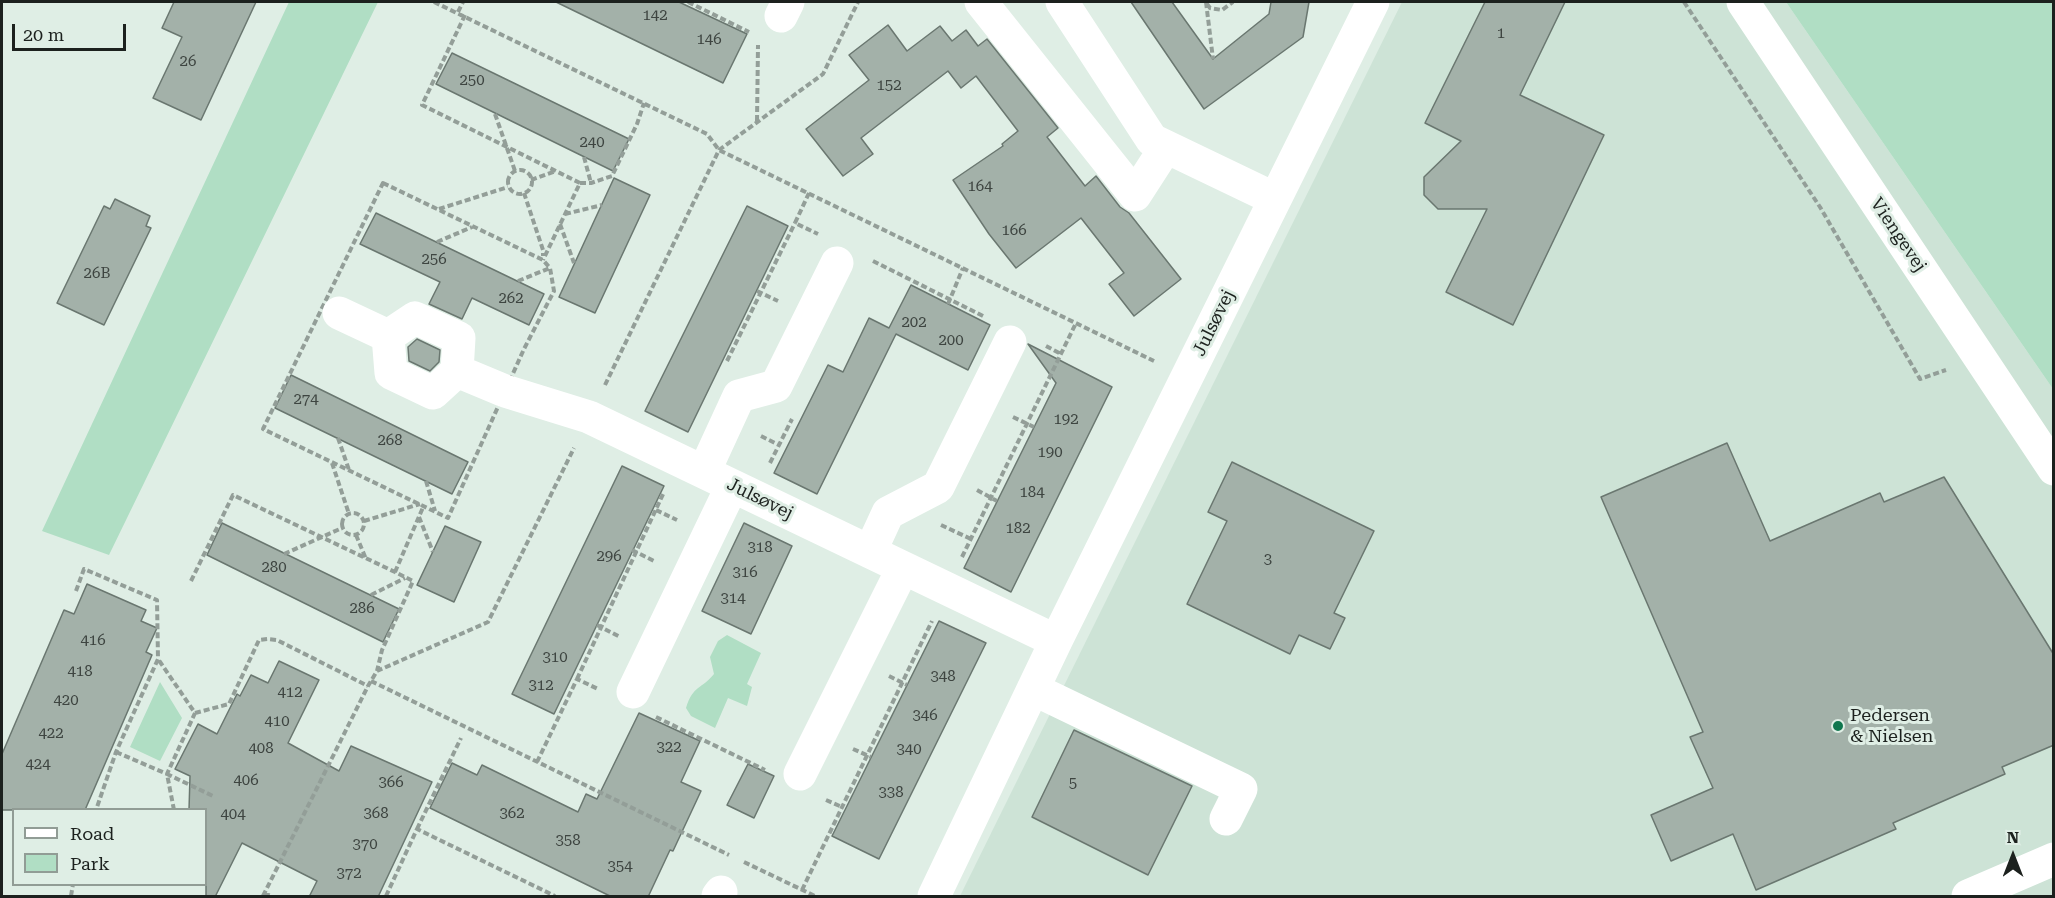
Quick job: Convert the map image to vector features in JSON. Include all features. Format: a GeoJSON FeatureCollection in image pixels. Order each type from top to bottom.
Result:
{"type":"FeatureCollection","features":[{"type":"Feature","properties":{"kind":"street"},"geometry":{"type":"LineString","coordinates":[[981,2],[1135,195],[1166,147]]}},
{"type":"Feature","properties":{"kind":"street"},"geometry":{"type":"LineString","coordinates":[[1064,2],[1152,140],[1275,199]]}},
{"type":"Feature","properties":{"kind":"street","name":"Julsøvej"},"geometry":{"type":"LineString","coordinates":[[934,897],[1056,641],[1373,2]]}},
{"type":"Feature","properties":{"kind":"street","name":"Viengevej"},"geometry":{"type":"LineString","coordinates":[[1743,2],[2054,469]]}},
{"type":"Feature","properties":{"kind":"street"},"geometry":{"type":"LineString","coordinates":[[642,704],[718,479],[739,396],[776,386],[843,253]]}},
{"type":"Feature","properties":{"kind":"street"},"geometry":{"type":"LineString","coordinates":[[339,313],[388,336]]}},
{"type":"Feature","properties":{"kind":"street"},"geometry":{"type":"LineString","coordinates":[[416,318],[459,338],[457,371],[433,393],[391,373],[388,336],[416,318]]}},
{"type":"Feature","properties":{"kind":"street"},"geometry":{"type":"LineString","coordinates":[[870,552],[888,513],[938,487],[1014,335]]}},
{"type":"Feature","properties":{"kind":"street","name":"Julsøvej"},"geometry":{"type":"LineString","coordinates":[[457,371],[504,391],[589,417],[1056,641]]}},
{"type":"Feature","properties":{"kind":"street"},"geometry":{"type":"LineString","coordinates":[[810,785],[903,568]]}},
{"type":"Feature","properties":{"kind":"street"},"geometry":{"type":"LineString","coordinates":[[1034,689],[1240,789],[1226,819]]}},
{"type":"Feature","properties":{"kind":"street"},"geometry":{"type":"LineString","coordinates":[[1968,897],[2021,886],[2054,859]]}},
{"type":"Feature","properties":{"kind":"path"},"geometry":{"type":"LineString","coordinates":[[434,2],[707,134],[719,150],[1187,377]]}},
{"type":"Feature","properties":{"kind":"path"},"geometry":{"type":"LineString","coordinates":[[458,12],[463,2]]}},
{"type":"Feature","properties":{"kind":"path"},"geometry":{"type":"LineString","coordinates":[[688,2],[759,39],[757,122]]}},
{"type":"Feature","properties":{"kind":"path"},"geometry":{"type":"LineString","coordinates":[[377,671],[488,622],[719,150],[822,74],[858,2]]}},
{"type":"Feature","properties":{"kind":"path"},"geometry":{"type":"LineString","coordinates":[[1206,2],[1210,8],[1222,10],[1233,2]]}},
{"type":"Feature","properties":{"kind":"path"},"geometry":{"type":"LineString","coordinates":[[1206,2],[1213,59]]}},
{"type":"Feature","properties":{"kind":"path"},"geometry":{"type":"LineString","coordinates":[[1684,2],[1820,207],[1920,379],[1980,358]]}},
{"type":"Feature","properties":{"kind":"path"},"geometry":{"type":"LineString","coordinates":[[753,34],[765,9],[784,9]]}},
{"type":"Feature","properties":{"kind":"path"},"geometry":{"type":"LineString","coordinates":[[465,15],[422,105],[580,183],[591,183],[612,176],[637,124],[644,103]]}},
{"type":"Feature","properties":{"kind":"path"},"geometry":{"type":"LineString","coordinates":[[495,114],[515,171]]}},
{"type":"Feature","properties":{"kind":"path"},"geometry":{"type":"LineString","coordinates":[[584,157],[591,183]]}},
{"type":"Feature","properties":{"kind":"path"},"geometry":{"type":"LineString","coordinates":[[522,170],[528,173],[531,180],[529,190],[518,194],[508,187],[510,174],[522,170]]}},
{"type":"Feature","properties":{"kind":"path"},"geometry":{"type":"LineString","coordinates":[[531,180],[556,171]]}},
{"type":"Feature","properties":{"kind":"path"},"geometry":{"type":"LineString","coordinates":[[524,193],[543,250],[543,260],[580,183]]}},
{"type":"Feature","properties":{"kind":"path"},"geometry":{"type":"LineString","coordinates":[[438,209],[508,187]]}},
{"type":"Feature","properties":{"kind":"path"},"geometry":{"type":"LineString","coordinates":[[809,193],[795,223],[843,253],[1014,335],[1061,354]]}},
{"type":"Feature","properties":{"kind":"path"},"geometry":{"type":"LineString","coordinates":[[565,214],[602,205]]}},
{"type":"Feature","properties":{"kind":"path"},"geometry":{"type":"LineString","coordinates":[[560,223],[574,263]]}},
{"type":"Feature","properties":{"kind":"path"},"geometry":{"type":"LineString","coordinates":[[437,242],[474,226]]}},
{"type":"Feature","properties":{"kind":"path"},"geometry":{"type":"LineString","coordinates":[[518,281],[550,268]]}},
{"type":"Feature","properties":{"kind":"path"},"geometry":{"type":"LineString","coordinates":[[949,302],[963,268]]}},
{"type":"Feature","properties":{"kind":"path"},"geometry":{"type":"LineString","coordinates":[[757,291],[780,303]]}},
{"type":"Feature","properties":{"kind":"path"},"geometry":{"type":"LineString","coordinates":[[1008,414],[1034,428]]}},
{"type":"Feature","properties":{"kind":"path"},"geometry":{"type":"LineString","coordinates":[[338,438],[349,471]]}},
{"type":"Feature","properties":{"kind":"path"},"geometry":{"type":"LineString","coordinates":[[332,462],[349,514]]}},
{"type":"Feature","properties":{"kind":"path"},"geometry":{"type":"LineString","coordinates":[[426,481],[435,511]]}},
{"type":"Feature","properties":{"kind":"path"},"geometry":{"type":"LineString","coordinates":[[974,488],[997,501]]}},
{"type":"Feature","properties":{"kind":"path"},"geometry":{"type":"LineString","coordinates":[[191,581],[233,495],[413,582],[382,650],[377,671],[263,895],[271,897]]}},
{"type":"Feature","properties":{"kind":"path"},"geometry":{"type":"LineString","coordinates":[[364,521],[422,505],[395,572]]}},
{"type":"Feature","properties":{"kind":"path"},"geometry":{"type":"LineString","coordinates":[[349,514],[358,514],[364,521],[363,530],[356,535],[348,534],[342,528],[343,519],[349,514]]}},
{"type":"Feature","properties":{"kind":"path"},"geometry":{"type":"LineString","coordinates":[[419,517],[433,552]]}},
{"type":"Feature","properties":{"kind":"path"},"geometry":{"type":"LineString","coordinates":[[284,554],[342,528]]}},
{"type":"Feature","properties":{"kind":"path"},"geometry":{"type":"LineString","coordinates":[[356,535],[366,559]]}},
{"type":"Feature","properties":{"kind":"path"},"geometry":{"type":"LineString","coordinates":[[632,550],[654,561]]}},
{"type":"Feature","properties":{"kind":"path"},"geometry":{"type":"LineString","coordinates":[[76,591],[84,569],[157,600],[158,659],[116,752],[97,808]]}},
{"type":"Feature","properties":{"kind":"path"},"geometry":{"type":"LineString","coordinates":[[371,595],[405,578]]}},
{"type":"Feature","properties":{"kind":"path"},"geometry":{"type":"LineString","coordinates":[[597,625],[617,636]]}},
{"type":"Feature","properties":{"kind":"path"},"geometry":{"type":"LineString","coordinates":[[195,713],[229,704],[259,640],[277,640],[368,686]]}},
{"type":"Feature","properties":{"kind":"path"},"geometry":{"type":"LineString","coordinates":[[158,659],[195,713]]}},
{"type":"Feature","properties":{"kind":"path"},"geometry":{"type":"LineString","coordinates":[[884,673],[907,686]]}},
{"type":"Feature","properties":{"kind":"path"},"geometry":{"type":"LineString","coordinates":[[537,762],[577,679],[598,689]]}},
{"type":"Feature","properties":{"kind":"path"},"geometry":{"type":"LineString","coordinates":[[371,681],[815,897]]}},
{"type":"Feature","properties":{"kind":"path"},"geometry":{"type":"LineString","coordinates":[[642,704],[768,771]]}},
{"type":"Feature","properties":{"kind":"path"},"geometry":{"type":"LineString","coordinates":[[174,808],[167,774],[195,713]]}},
{"type":"Feature","properties":{"kind":"path"},"geometry":{"type":"LineString","coordinates":[[386,897],[461,738]]}},
{"type":"Feature","properties":{"kind":"path"},"geometry":{"type":"LineString","coordinates":[[848,746],[871,757]]}},
{"type":"Feature","properties":{"kind":"path"},"geometry":{"type":"LineString","coordinates":[[116,752],[213,796]]}},
{"type":"Feature","properties":{"kind":"path"},"geometry":{"type":"LineString","coordinates":[[810,785],[842,807]]}},
{"type":"Feature","properties":{"kind":"path"},"geometry":{"type":"LineString","coordinates":[[417,829],[555,897]]}},
{"type":"Feature","properties":{"kind":"shaded area"},"geometry":{"type":"Polygon","coordinates":[[[1402,2],[1786,2],[2053,389],[2053,896],[960,896],[1402,2]]]}},
{"type":"Feature","properties":{"kind":"green space"},"geometry":{"type":"Polygon","coordinates":[[[289,2],[378,2],[109,555],[42,531],[289,2]]]}},
{"type":"Feature","properties":{"kind":"green space"},"geometry":{"type":"Polygon","coordinates":[[[1786,2],[2053,2],[2053,389],[1786,2]]]}},
{"type":"Feature","properties":{"kind":"green space"},"geometry":{"type":"Polygon","coordinates":[[[727,635],[761,653],[747,684],[752,687],[747,706],[728,698],[715,728],[691,716],[686,708],[695,691],[714,674],[710,657],[718,641],[727,635]]]}},
{"type":"Feature","properties":{"kind":"green space"},"geometry":{"type":"Polygon","coordinates":[[[160,682],[182,718],[160,761],[130,747],[160,682]]]}},
{"type":"Feature","properties":{"kind":"building"},"geometry":{"type":"Polygon","coordinates":[[[174,2],[256,2],[201,120],[153,98],[182,37],[162,28],[174,2]]]}},
{"type":"Feature","properties":{"kind":"building"},"geometry":{"type":"Polygon","coordinates":[[[556,2],[679,2],[747,34],[723,83],[556,2]]]}},
{"type":"Feature","properties":{"kind":"building"},"geometry":{"type":"Polygon","coordinates":[[[1131,2],[1172,2],[1213,59],[1269,14],[1271,2],[1309,2],[1303,37],[1204,109],[1131,2]]]}},
{"type":"Feature","properties":{"kind":"building"},"geometry":{"type":"Polygon","coordinates":[[[1485,2],[1565,2],[1520,95],[1604,135],[1513,325],[1446,292],[1487,209],[1438,209],[1424,195],[1424,177],[1461,141],[1425,123],[1485,2]]]}},
{"type":"Feature","properties":{"kind":"building"},"geometry":{"type":"Polygon","coordinates":[[[888,25],[907,51],[940,26],[952,41],[966,30],[978,46],[987,39],[1058,128],[1047,137],[1085,186],[1096,176],[1120,207],[1129,213],[1181,279],[1134,316],[1109,284],[1124,273],[1081,218],[1016,268],[989,234],[953,180],[1003,146],[1002,144],[1018,131],[976,76],[961,88],[948,71],[861,138],[873,154],[843,176],[806,129],[869,80],[849,55],[888,25]]]}},
{"type":"Feature","properties":{"kind":"building"},"geometry":{"type":"Polygon","coordinates":[[[452,53],[629,139],[613,171],[436,84],[452,53]]]}},
{"type":"Feature","properties":{"kind":"building"},"geometry":{"type":"Polygon","coordinates":[[[614,178],[650,195],[595,313],[559,297],[614,178]]]}},
{"type":"Feature","properties":{"kind":"building"},"geometry":{"type":"Polygon","coordinates":[[[115,199],[150,216],[146,226],[151,228],[104,325],[57,303],[104,206],[110,209],[115,199]]]}},
{"type":"Feature","properties":{"kind":"building"},"geometry":{"type":"Polygon","coordinates":[[[747,206],[788,226],[688,432],[645,411],[747,206]]]}},
{"type":"Feature","properties":{"kind":"building"},"geometry":{"type":"Polygon","coordinates":[[[376,213],[544,294],[529,325],[472,298],[462,319],[429,304],[440,282],[360,244],[376,213]]]}},
{"type":"Feature","properties":{"kind":"building"},"geometry":{"type":"Polygon","coordinates":[[[911,285],[990,325],[968,370],[896,334],[817,494],[774,473],[828,365],[843,372],[869,318],[889,328],[911,285]]]}},
{"type":"Feature","properties":{"kind":"building"},"geometry":{"type":"Polygon","coordinates":[[[417,339],[440,350],[439,362],[430,371],[409,361],[408,347],[417,339]]]}},
{"type":"Feature","properties":{"kind":"building"},"geometry":{"type":"Polygon","coordinates":[[[1028,344],[1112,387],[1011,592],[964,568],[1056,383],[1028,344]]]}},
{"type":"Feature","properties":{"kind":"building"},"geometry":{"type":"Polygon","coordinates":[[[291,375],[468,462],[452,494],[275,408],[291,375]]]}},
{"type":"Feature","properties":{"kind":"building"},"geometry":{"type":"Polygon","coordinates":[[[1727,443],[1770,541],[1880,493],[1884,502],[1944,477],[2054,655],[2054,745],[2002,767],[2005,774],[1893,823],[1896,829],[1756,890],[1733,834],[1671,861],[1651,815],[1713,788],[1690,737],[1703,732],[1601,497],[1727,443]]]}},
{"type":"Feature","properties":{"kind":"building"},"geometry":{"type":"Polygon","coordinates":[[[1232,462],[1374,531],[1334,613],[1345,618],[1330,649],[1299,635],[1290,654],[1187,604],[1227,521],[1208,512],[1232,462]]]}},
{"type":"Feature","properties":{"kind":"building"},"geometry":{"type":"Polygon","coordinates":[[[622,466],[664,486],[554,714],[512,694],[622,466]]]}},
{"type":"Feature","properties":{"kind":"building"},"geometry":{"type":"Polygon","coordinates":[[[222,523],[399,609],[383,642],[207,555],[222,523]]]}},
{"type":"Feature","properties":{"kind":"building"},"geometry":{"type":"Polygon","coordinates":[[[744,523],[792,546],[751,634],[702,611],[744,523]]]}},
{"type":"Feature","properties":{"kind":"building"},"geometry":{"type":"Polygon","coordinates":[[[445,526],[481,542],[454,602],[417,585],[445,526]]]}},
{"type":"Feature","properties":{"kind":"building"},"geometry":{"type":"Polygon","coordinates":[[[87,584],[146,610],[141,621],[157,628],[146,652],[152,655],[86,808],[2,810],[2,754],[64,610],[74,614],[87,584]]]}},
{"type":"Feature","properties":{"kind":"building"},"geometry":{"type":"Polygon","coordinates":[[[939,621],[986,643],[879,859],[832,836],[939,621]]]}},
{"type":"Feature","properties":{"kind":"building"},"geometry":{"type":"Polygon","coordinates":[[[279,661],[319,680],[288,743],[339,771],[351,746],[432,782],[378,897],[309,897],[317,881],[242,843],[215,897],[206,897],[207,808],[189,808],[190,776],[175,769],[198,724],[217,734],[237,694],[240,696],[251,675],[268,683],[279,661]]]}},
{"type":"Feature","properties":{"kind":"building"},"geometry":{"type":"Polygon","coordinates":[[[639,713],[700,741],[681,782],[701,791],[648,897],[612,897],[430,808],[452,763],[477,775],[482,765],[578,812],[586,794],[597,799],[639,713]]]}},
{"type":"Feature","properties":{"kind":"building"},"geometry":{"type":"Polygon","coordinates":[[[1074,730],[1192,786],[1148,875],[1032,817],[1074,730]]]}},
{"type":"Feature","properties":{"kind":"building"},"geometry":{"type":"Polygon","coordinates":[[[748,764],[774,776],[754,818],[727,805],[748,764]]]}},
{"type":"Feature","properties":{"kind":"place","name":"Pedersen & Nielsen"},"geometry":{"type":"Point","coordinates":[1838,726]}}]}
